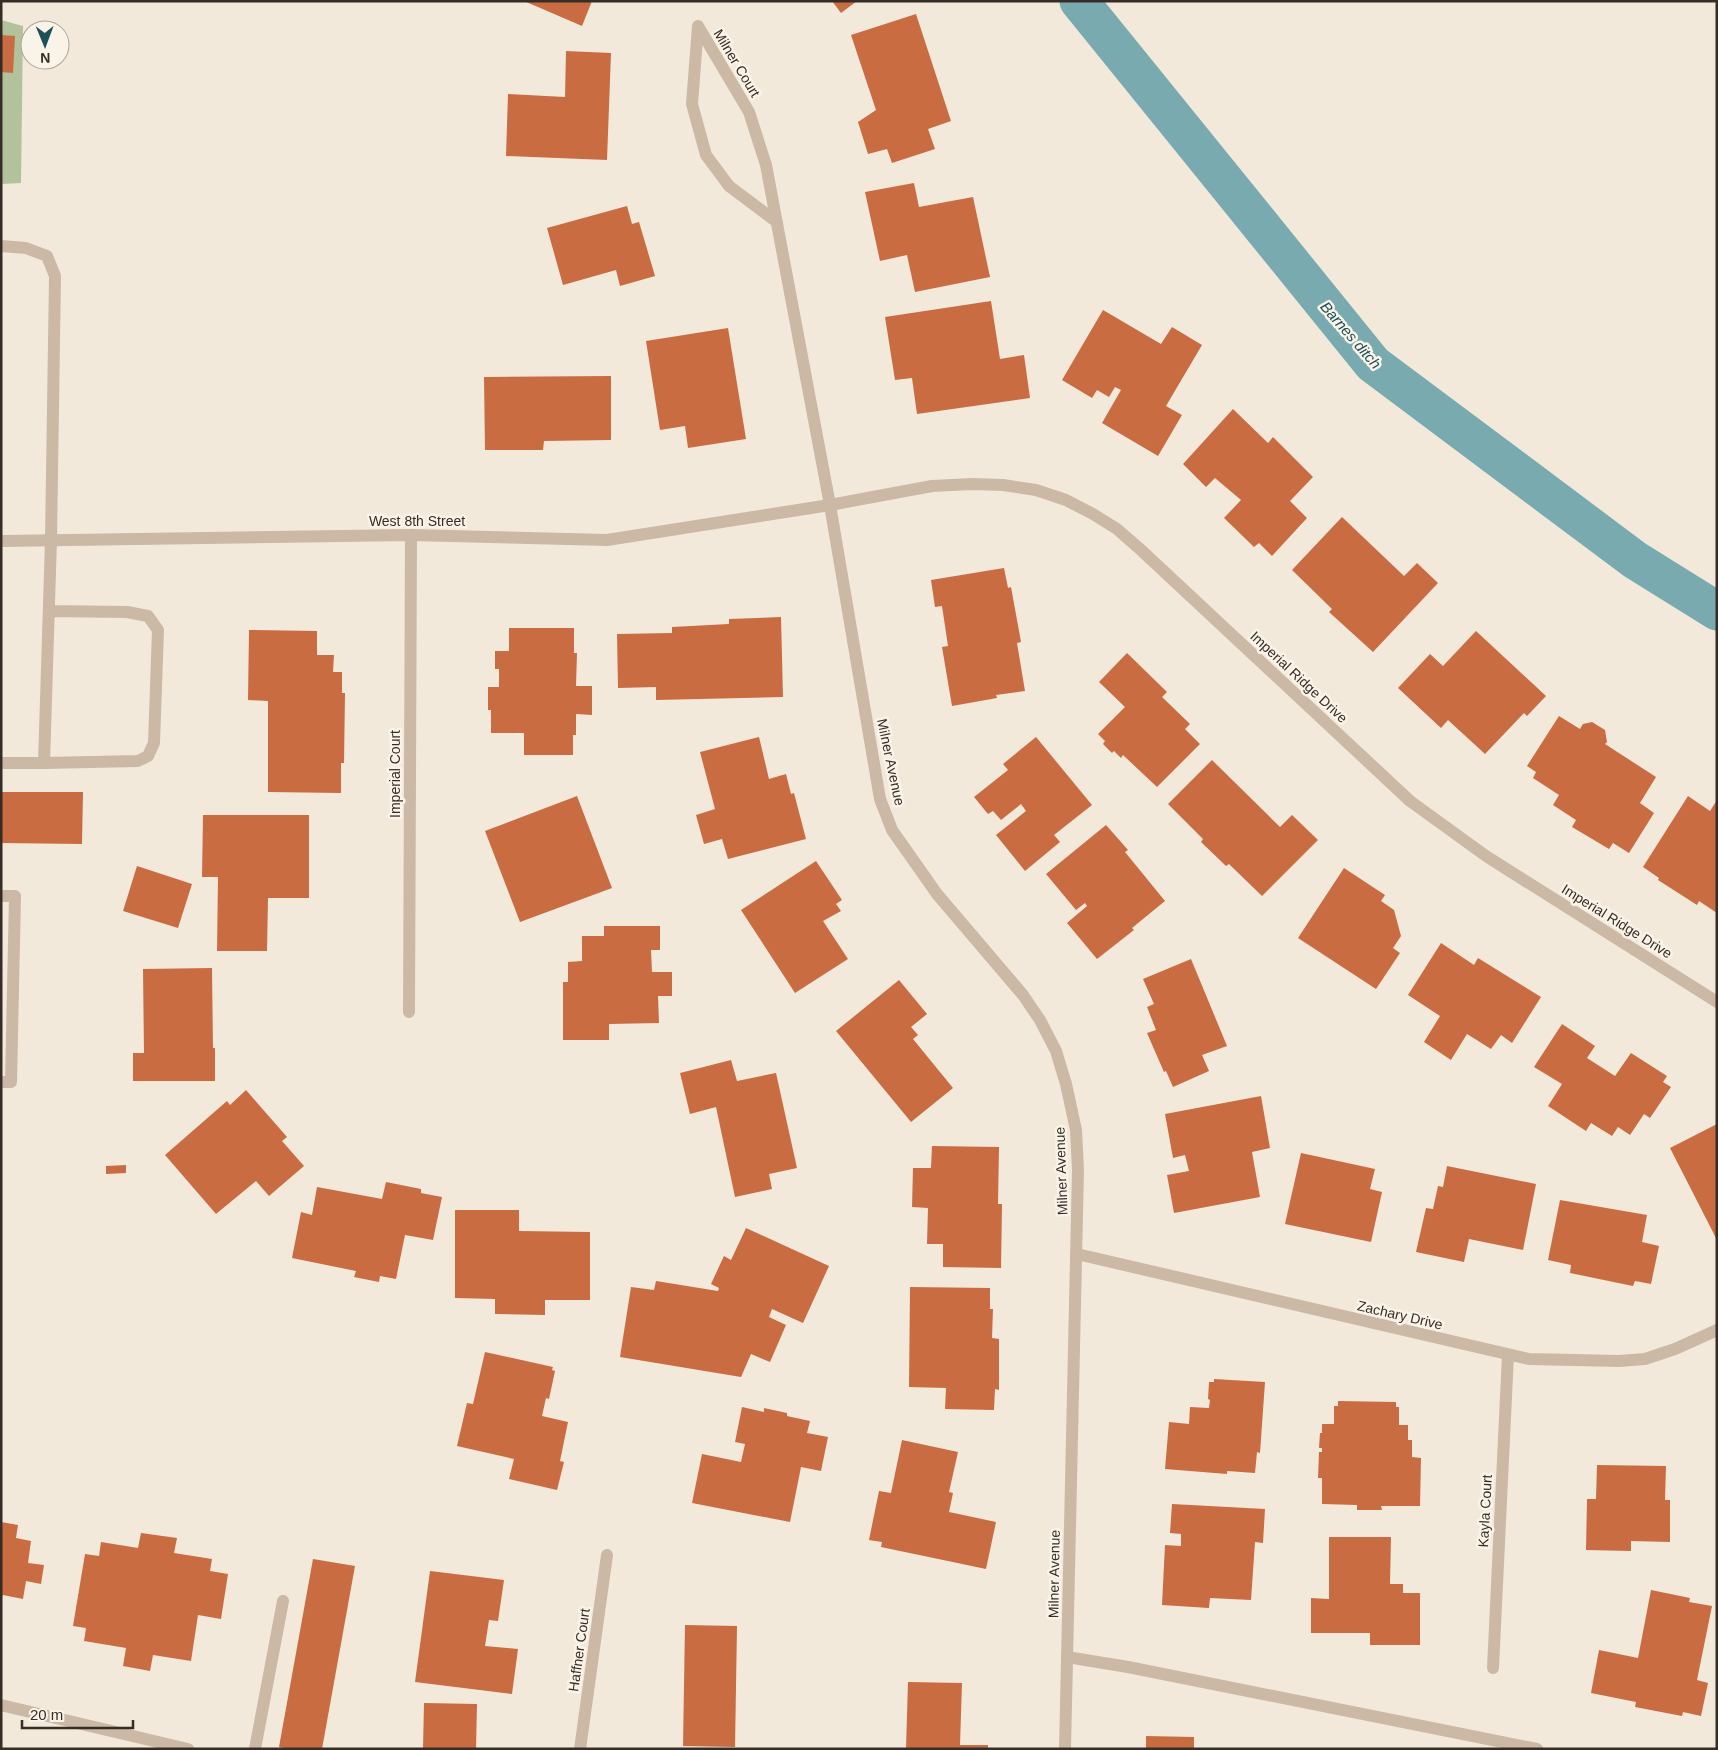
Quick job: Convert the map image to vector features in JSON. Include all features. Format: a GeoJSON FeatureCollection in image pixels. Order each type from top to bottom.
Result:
{"type":"FeatureCollection","features":[{"type":"Feature","properties":{"kind":"street","name":"Milner Court"},"geometry":{"type":"LineString","coordinates":[[777,222],[729,186],[706,155],[692,104],[698,26],[749,112],[766,165],[777,222],[830,505]]}},
{"type":"Feature","properties":{"kind":"street"},"geometry":{"type":"LineString","coordinates":[[1,246],[26,248],[47,256],[55,276],[51,540],[44,763]]}},
{"type":"Feature","properties":{"kind":"street","name":"Imperial Ridge Drive"},"geometry":{"type":"LineString","coordinates":[[830,505],[932,486],[1003,485],[1036,490],[1066,500],[1093,514],[1117,529],[1141,550],[1410,801],[1486,856],[1717,1002]]}},
{"type":"Feature","properties":{"kind":"street","name":"West 8th Street"},"geometry":{"type":"LineString","coordinates":[[1,542],[411,535],[607,540],[830,505]]}},
{"type":"Feature","properties":{"kind":"street","name":"Milner Avenue"},"geometry":{"type":"LineString","coordinates":[[830,505],[880,799],[892,830],[937,894],[1023,995],[1040,1020],[1056,1051],[1066,1084],[1076,1130],[1078,1170],[1077,1254],[1065,1749]]}},
{"type":"Feature","properties":{"kind":"street","name":"Imperial Court"},"geometry":{"type":"LineString","coordinates":[[409,1012],[411,535]]}},
{"type":"Feature","properties":{"kind":"street"},"geometry":{"type":"LineString","coordinates":[[1,763],[138,761],[148,756],[154,743],[158,630],[148,616],[127,612],[49,611]]}},
{"type":"Feature","properties":{"kind":"street"},"geometry":{"type":"LineString","coordinates":[[1,896],[15,896],[11,1082],[1,1082]]}},
{"type":"Feature","properties":{"kind":"street","name":"Zachary Drive"},"geometry":{"type":"LineString","coordinates":[[1077,1254],[1530,1359],[1620,1362],[1644,1358],[1675,1349],[1717,1330]]}},
{"type":"Feature","properties":{"kind":"street","name":"Kayla Court"},"geometry":{"type":"LineString","coordinates":[[1493,1668],[1508,1355]]}},
{"type":"Feature","properties":{"kind":"street","name":"Haffner Court"},"geometry":{"type":"LineString","coordinates":[[580,1749],[607,1555]]}},
{"type":"Feature","properties":{"kind":"street"},"geometry":{"type":"LineString","coordinates":[[255,1749],[283,1601]]}},
{"type":"Feature","properties":{"kind":"street"},"geometry":{"type":"LineString","coordinates":[[1067,1657],[1138,1669],[1537,1749]]}},
{"type":"Feature","properties":{"kind":"street"},"geometry":{"type":"LineString","coordinates":[[1,1705],[188,1749]]}},
{"type":"Feature","properties":{"kind":"green space"},"geometry":{"type":"Polygon","coordinates":[[[1,20],[20,25],[20,70],[22,70],[21,183],[1,184],[1,20]]]}},
{"type":"Feature","properties":{"kind":"building"},"geometry":{"type":"Polygon","coordinates":[[[524,1],[592,1],[582,26],[524,1]]]}},
{"type":"Feature","properties":{"kind":"building"},"geometry":{"type":"Polygon","coordinates":[[[832,1],[857,1],[841,13],[832,1]]]}},
{"type":"Feature","properties":{"kind":"building"},"geometry":{"type":"Polygon","coordinates":[[[916,14],[951,121],[928,129],[935,149],[892,163],[887,149],[868,154],[858,122],[876,110],[851,35],[916,14]]]}},
{"type":"Feature","properties":{"kind":"building"},"geometry":{"type":"Polygon","coordinates":[[[1,35],[15,36],[13,73],[1,72],[1,35]]]}},
{"type":"Feature","properties":{"kind":"building"},"geometry":{"type":"Polygon","coordinates":[[[566,51],[611,53],[607,160],[506,156],[508,94],[565,97],[566,51]]]}},
{"type":"Feature","properties":{"kind":"building"},"geometry":{"type":"Polygon","coordinates":[[[914,183],[919,207],[973,197],[990,277],[915,292],[907,255],[880,261],[865,192],[914,183]]]}},
{"type":"Feature","properties":{"kind":"building"},"geometry":{"type":"Polygon","coordinates":[[[627,206],[632,224],[639,222],[655,276],[620,286],[616,270],[563,285],[547,228],[627,206]]]}},
{"type":"Feature","properties":{"kind":"building"},"geometry":{"type":"Polygon","coordinates":[[[991,301],[1000,359],[1024,355],[1030,398],[917,414],[912,378],[895,380],[885,317],[991,301]]]}},
{"type":"Feature","properties":{"kind":"building"},"geometry":{"type":"Polygon","coordinates":[[[1103,310],[1161,344],[1172,327],[1202,345],[1166,406],[1182,415],[1158,456],[1102,423],[1121,390],[1115,387],[1109,397],[1097,390],[1092,398],[1062,380],[1103,310]]]}},
{"type":"Feature","properties":{"kind":"building"},"geometry":{"type":"Polygon","coordinates":[[[728,328],[746,439],[688,448],[685,426],[660,430],[646,341],[728,328]]]}},
{"type":"Feature","properties":{"kind":"building"},"geometry":{"type":"Polygon","coordinates":[[[611,376],[611,440],[544,441],[543,450],[485,450],[484,377],[611,376]]]}},
{"type":"Feature","properties":{"kind":"building"},"geometry":{"type":"Polygon","coordinates":[[[1233,409],[1268,443],[1273,437],[1313,477],[1290,501],[1307,518],[1272,556],[1259,543],[1254,547],[1224,518],[1241,500],[1215,478],[1206,487],[1183,464],[1233,409]]]}},
{"type":"Feature","properties":{"kind":"building"},"geometry":{"type":"Polygon","coordinates":[[[1342,517],[1404,576],[1417,563],[1438,583],[1373,652],[1329,612],[1332,609],[1292,570],[1342,517]]]}},
{"type":"Feature","properties":{"kind":"building"},"geometry":{"type":"Polygon","coordinates":[[[1004,568],[1008,588],[1011,587],[1021,642],[1017,643],[1025,691],[996,695],[997,698],[952,706],[942,647],[948,646],[942,606],[935,607],[931,580],[1004,568]]]}},
{"type":"Feature","properties":{"kind":"building"},"geometry":{"type":"Polygon","coordinates":[[[781,617],[783,697],[656,700],[656,687],[618,688],[617,634],[672,633],[672,627],[729,624],[729,619],[781,617]]]}},
{"type":"Feature","properties":{"kind":"building"},"geometry":{"type":"Polygon","coordinates":[[[509,628],[574,628],[574,653],[577,653],[576,686],[592,686],[592,715],[576,714],[576,735],[573,735],[573,755],[524,755],[524,733],[491,733],[488,687],[499,687],[499,669],[495,669],[495,651],[509,651],[509,628]]]}},
{"type":"Feature","properties":{"kind":"building"},"geometry":{"type":"Polygon","coordinates":[[[249,630],[317,631],[317,655],[334,655],[333,672],[342,672],[342,693],[345,693],[344,763],[341,763],[341,793],[268,792],[268,701],[248,700],[249,630]]]}},
{"type":"Feature","properties":{"kind":"building"},"geometry":{"type":"Polygon","coordinates":[[[1476,631],[1546,696],[1527,716],[1524,713],[1485,754],[1448,720],[1441,728],[1398,688],[1430,654],[1443,666],[1476,631]]]}},
{"type":"Feature","properties":{"kind":"building"},"geometry":{"type":"Polygon","coordinates":[[[1127,653],[1167,692],[1162,697],[1190,724],[1185,729],[1200,744],[1157,787],[1123,755],[1121,758],[1114,751],[1112,753],[1103,744],[1105,741],[1098,734],[1125,707],[1099,682],[1127,653]]]}},
{"type":"Feature","properties":{"kind":"building"},"geometry":{"type":"Polygon","coordinates":[[[1559,716],[1580,729],[1583,724],[1592,722],[1605,730],[1607,742],[1605,744],[1656,777],[1640,803],[1654,813],[1629,853],[1613,843],[1609,849],[1572,827],[1576,820],[1553,805],[1559,795],[1533,778],[1536,772],[1527,766],[1559,716]]]}},
{"type":"Feature","properties":{"kind":"building"},"geometry":{"type":"Polygon","coordinates":[[[759,737],[769,779],[786,774],[791,794],[794,793],[806,839],[728,859],[722,839],[704,844],[696,815],[715,809],[700,752],[759,737]]]}},
{"type":"Feature","properties":{"kind":"building"},"geometry":{"type":"Polygon","coordinates":[[[1036,737],[1092,805],[1054,835],[1060,842],[1025,871],[996,835],[1026,811],[1021,804],[1001,820],[993,811],[988,814],[974,797],[1008,770],[1003,764],[1036,737]]]}},
{"type":"Feature","properties":{"kind":"building"},"geometry":{"type":"Polygon","coordinates":[[[1212,760],[1280,827],[1292,815],[1318,840],[1262,896],[1229,864],[1226,866],[1201,842],[1203,839],[1168,804],[1212,760]]]}},
{"type":"Feature","properties":{"kind":"building"},"geometry":{"type":"Polygon","coordinates":[[[1,792],[83,792],[82,844],[1,843],[1,792]]]}},
{"type":"Feature","properties":{"kind":"building"},"geometry":{"type":"Polygon","coordinates":[[[577,796],[612,888],[520,922],[485,831],[577,796]]]}},
{"type":"Feature","properties":{"kind":"building"},"geometry":{"type":"Polygon","coordinates":[[[1688,796],[1710,811],[1717,800],[1717,913],[1699,901],[1697,905],[1658,880],[1659,878],[1643,867],[1688,796]]]}},
{"type":"Feature","properties":{"kind":"building"},"geometry":{"type":"Polygon","coordinates":[[[203,815],[309,815],[309,898],[268,898],[267,951],[217,951],[218,877],[202,877],[203,815]]]}},
{"type":"Feature","properties":{"kind":"building"},"geometry":{"type":"Polygon","coordinates":[[[1106,825],[1128,850],[1125,852],[1165,901],[1132,928],[1134,930],[1097,959],[1067,923],[1087,906],[1085,903],[1076,910],[1046,874],[1106,825]]]}},
{"type":"Feature","properties":{"kind":"building"},"geometry":{"type":"Polygon","coordinates":[[[816,861],[842,900],[836,904],[841,911],[823,921],[848,959],[795,993],[741,910],[816,861]]]}},
{"type":"Feature","properties":{"kind":"building"},"geometry":{"type":"Polygon","coordinates":[[[137,866],[192,884],[178,928],[123,911],[137,866]]]}},
{"type":"Feature","properties":{"kind":"building"},"geometry":{"type":"Polygon","coordinates":[[[1344,868],[1385,895],[1381,901],[1394,910],[1401,936],[1393,948],[1400,953],[1376,989],[1298,938],[1344,868]]]}},
{"type":"Feature","properties":{"kind":"building"},"geometry":{"type":"Polygon","coordinates":[[[604,926],[660,926],[660,950],[651,950],[652,972],[672,972],[672,996],[658,996],[659,1023],[609,1024],[609,1040],[563,1040],[563,982],[568,982],[568,962],[582,961],[582,936],[604,936],[604,926]]]}},
{"type":"Feature","properties":{"kind":"building"},"geometry":{"type":"Polygon","coordinates":[[[1441,943],[1474,965],[1478,958],[1541,997],[1512,1043],[1501,1035],[1491,1049],[1467,1034],[1451,1060],[1424,1042],[1440,1016],[1408,995],[1441,943]]]}},
{"type":"Feature","properties":{"kind":"building"},"geometry":{"type":"Polygon","coordinates":[[[1191,959],[1227,1046],[1202,1055],[1209,1071],[1173,1087],[1166,1071],[1164,1072],[1147,1033],[1156,1030],[1147,1007],[1154,1004],[1143,979],[1191,959]]]}},
{"type":"Feature","properties":{"kind":"building"},"geometry":{"type":"Polygon","coordinates":[[[212,968],[215,1081],[133,1081],[133,1053],[144,1053],[143,969],[212,968]]]}},
{"type":"Feature","properties":{"kind":"building"},"geometry":{"type":"Polygon","coordinates":[[[899,980],[927,1014],[911,1027],[918,1035],[913,1039],[953,1088],[911,1122],[836,1031],[899,980]]]}},
{"type":"Feature","properties":{"kind":"building"},"geometry":{"type":"Polygon","coordinates":[[[1562,1024],[1595,1046],[1587,1058],[1615,1076],[1631,1053],[1667,1076],[1663,1082],[1671,1087],[1650,1118],[1644,1114],[1630,1135],[1618,1127],[1612,1136],[1591,1123],[1586,1131],[1548,1106],[1562,1084],[1534,1067],[1562,1024]]]}},
{"type":"Feature","properties":{"kind":"building"},"geometry":{"type":"Polygon","coordinates":[[[731,1060],[737,1081],[776,1073],[797,1168],[769,1174],[772,1189],[735,1197],[716,1107],[690,1114],[680,1073],[731,1060]]]}},
{"type":"Feature","properties":{"kind":"building"},"geometry":{"type":"Polygon","coordinates":[[[246,1090],[287,1137],[282,1141],[304,1166],[269,1196],[256,1181],[216,1214],[165,1155],[227,1101],[230,1105],[246,1090]]]}},
{"type":"Feature","properties":{"kind":"building"},"geometry":{"type":"Polygon","coordinates":[[[1261,1096],[1270,1148],[1252,1152],[1260,1197],[1174,1213],[1167,1175],[1189,1171],[1185,1155],[1173,1158],[1165,1114],[1261,1096]]]}},
{"type":"Feature","properties":{"kind":"building"},"geometry":{"type":"Polygon","coordinates":[[[1717,1124],[1717,1240],[1670,1148],[1717,1124]]]}},
{"type":"Feature","properties":{"kind":"building"},"geometry":{"type":"Polygon","coordinates":[[[932,1146],[999,1147],[998,1204],[1002,1204],[1001,1268],[943,1267],[943,1244],[927,1244],[928,1208],[912,1207],[913,1168],[931,1168],[932,1146]]]}},
{"type":"Feature","properties":{"kind":"building"},"geometry":{"type":"Polygon","coordinates":[[[1301,1153],[1375,1169],[1370,1189],[1382,1192],[1371,1242],[1285,1224],[1301,1153]]]}},
{"type":"Feature","properties":{"kind":"building"},"geometry":{"type":"Polygon","coordinates":[[[126,1165],[126,1173],[106,1174],[106,1166],[126,1165]]]}},
{"type":"Feature","properties":{"kind":"building"},"geometry":{"type":"Polygon","coordinates":[[[1447,1166],[1536,1184],[1523,1250],[1469,1239],[1464,1262],[1416,1252],[1426,1208],[1433,1209],[1438,1186],[1443,1187],[1447,1166]]]}},
{"type":"Feature","properties":{"kind":"building"},"geometry":{"type":"Polygon","coordinates":[[[386,1182],[421,1189],[421,1193],[442,1197],[433,1240],[405,1235],[396,1279],[380,1276],[379,1282],[354,1277],[356,1271],[292,1258],[301,1212],[312,1215],[317,1187],[382,1199],[386,1182]]]}},
{"type":"Feature","properties":{"kind":"building"},"geometry":{"type":"Polygon","coordinates":[[[1560,1200],[1647,1215],[1642,1242],[1659,1246],[1651,1284],[1635,1281],[1633,1286],[1570,1273],[1571,1265],[1548,1260],[1560,1200]]]}},
{"type":"Feature","properties":{"kind":"building"},"geometry":{"type":"Polygon","coordinates":[[[455,1210],[519,1210],[519,1231],[590,1232],[590,1300],[545,1300],[545,1315],[495,1314],[495,1299],[455,1298],[455,1210]]]}},
{"type":"Feature","properties":{"kind":"building"},"geometry":{"type":"Polygon","coordinates":[[[746,1228],[829,1266],[803,1323],[772,1309],[769,1317],[786,1325],[770,1362],[751,1354],[741,1377],[620,1357],[631,1287],[654,1290],[656,1281],[718,1291],[719,1288],[711,1284],[724,1256],[731,1260],[746,1228]]]}},
{"type":"Feature","properties":{"kind":"building"},"geometry":{"type":"Polygon","coordinates":[[[910,1287],[990,1288],[990,1309],[993,1309],[992,1338],[999,1339],[999,1390],[995,1389],[994,1410],[945,1409],[946,1388],[909,1387],[910,1287]]]}},
{"type":"Feature","properties":{"kind":"building"},"geometry":{"type":"Polygon","coordinates":[[[485,1352],[553,1367],[552,1370],[555,1371],[549,1399],[546,1398],[542,1416],[568,1422],[560,1461],[564,1462],[557,1490],[509,1479],[514,1459],[457,1446],[467,1403],[473,1404],[485,1352]]]}},
{"type":"Feature","properties":{"kind":"building"},"geometry":{"type":"Polygon","coordinates":[[[1214,1379],[1265,1382],[1260,1453],[1257,1452],[1255,1473],[1227,1471],[1227,1474],[1165,1469],[1169,1422],[1189,1424],[1190,1407],[1209,1408],[1209,1382],[1214,1382],[1214,1379]]]}},
{"type":"Feature","properties":{"kind":"building"},"geometry":{"type":"Polygon","coordinates":[[[1338,1401],[1396,1402],[1396,1407],[1399,1407],[1399,1425],[1408,1425],[1408,1440],[1412,1440],[1412,1457],[1421,1458],[1420,1506],[1381,1506],[1382,1510],[1357,1510],[1357,1505],[1322,1504],[1322,1478],[1318,1478],[1319,1452],[1322,1452],[1322,1448],[1319,1448],[1320,1433],[1322,1433],[1322,1424],[1334,1424],[1334,1406],[1338,1406],[1338,1401]]]}},
{"type":"Feature","properties":{"kind":"building"},"geometry":{"type":"Polygon","coordinates":[[[742,1407],[764,1412],[764,1408],[810,1421],[807,1433],[828,1437],[821,1471],[801,1467],[790,1522],[692,1503],[702,1454],[741,1462],[745,1444],[735,1442],[742,1407]]]}},
{"type":"Feature","properties":{"kind":"building"},"geometry":{"type":"Polygon","coordinates":[[[902,1440],[958,1452],[949,1492],[953,1493],[949,1512],[996,1522],[986,1569],[881,1547],[882,1542],[869,1540],[879,1491],[891,1493],[902,1440]]]}},
{"type":"Feature","properties":{"kind":"building"},"geometry":{"type":"Polygon","coordinates":[[[1597,1465],[1666,1466],[1665,1500],[1670,1500],[1670,1542],[1631,1541],[1631,1551],[1586,1550],[1587,1499],[1596,1499],[1597,1465]]]}},
{"type":"Feature","properties":{"kind":"building"},"geometry":{"type":"Polygon","coordinates":[[[1172,1504],[1265,1509],[1263,1543],[1255,1542],[1251,1600],[1210,1598],[1209,1608],[1162,1605],[1165,1545],[1181,1546],[1181,1534],[1170,1533],[1172,1504]]]}},
{"type":"Feature","properties":{"kind":"building"},"geometry":{"type":"Polygon","coordinates":[[[1,1522],[18,1525],[16,1538],[31,1541],[28,1563],[44,1565],[41,1584],[26,1581],[23,1599],[3,1595],[1,1599],[1,1522]]]}},
{"type":"Feature","properties":{"kind":"building"},"geometry":{"type":"Polygon","coordinates":[[[141,1533],[177,1538],[174,1553],[212,1559],[210,1571],[228,1574],[221,1619],[198,1615],[191,1661],[153,1655],[150,1671],[123,1666],[126,1648],[84,1641],[86,1628],[73,1626],[85,1554],[99,1556],[101,1542],[138,1548],[141,1533]]]}},
{"type":"Feature","properties":{"kind":"building"},"geometry":{"type":"Polygon","coordinates":[[[1329,1537],[1391,1537],[1390,1584],[1403,1584],[1403,1593],[1420,1593],[1420,1645],[1370,1645],[1370,1633],[1311,1633],[1311,1598],[1329,1599],[1329,1537]]]}},
{"type":"Feature","properties":{"kind":"building"},"geometry":{"type":"Polygon","coordinates":[[[313,1559],[355,1566],[322,1749],[288,1749],[279,1747],[313,1559]]]}},
{"type":"Feature","properties":{"kind":"building"},"geometry":{"type":"Polygon","coordinates":[[[430,1571],[504,1580],[498,1621],[489,1620],[485,1646],[518,1649],[512,1694],[415,1682],[430,1571]]]}},
{"type":"Feature","properties":{"kind":"building"},"geometry":{"type":"Polygon","coordinates":[[[1651,1590],[1690,1598],[1689,1602],[1712,1606],[1697,1680],[1708,1683],[1701,1716],[1683,1712],[1682,1716],[1635,1707],[1636,1702],[1591,1693],[1599,1650],[1638,1658],[1651,1590]]]}},
{"type":"Feature","properties":{"kind":"building"},"geometry":{"type":"Polygon","coordinates":[[[685,1625],[737,1626],[735,1747],[683,1746],[685,1625]]]}},
{"type":"Feature","properties":{"kind":"building"},"geometry":{"type":"Polygon","coordinates":[[[908,1682],[962,1683],[960,1745],[988,1745],[988,1749],[906,1749],[908,1682]]]}},
{"type":"Feature","properties":{"kind":"building"},"geometry":{"type":"Polygon","coordinates":[[[424,1703],[477,1704],[476,1749],[423,1749],[424,1703]]]}},
{"type":"Feature","properties":{"kind":"building"},"geometry":{"type":"Polygon","coordinates":[[[1146,1736],[1194,1737],[1194,1749],[1146,1749],[1146,1736]]]}},
{"type":"Feature","properties":{"kind":"waterway","name":"Barnes ditch"},"geometry":{"type":"LineString","coordinates":[[1079,1],[1373,364],[1635,560],[1717,611]]}}]}
